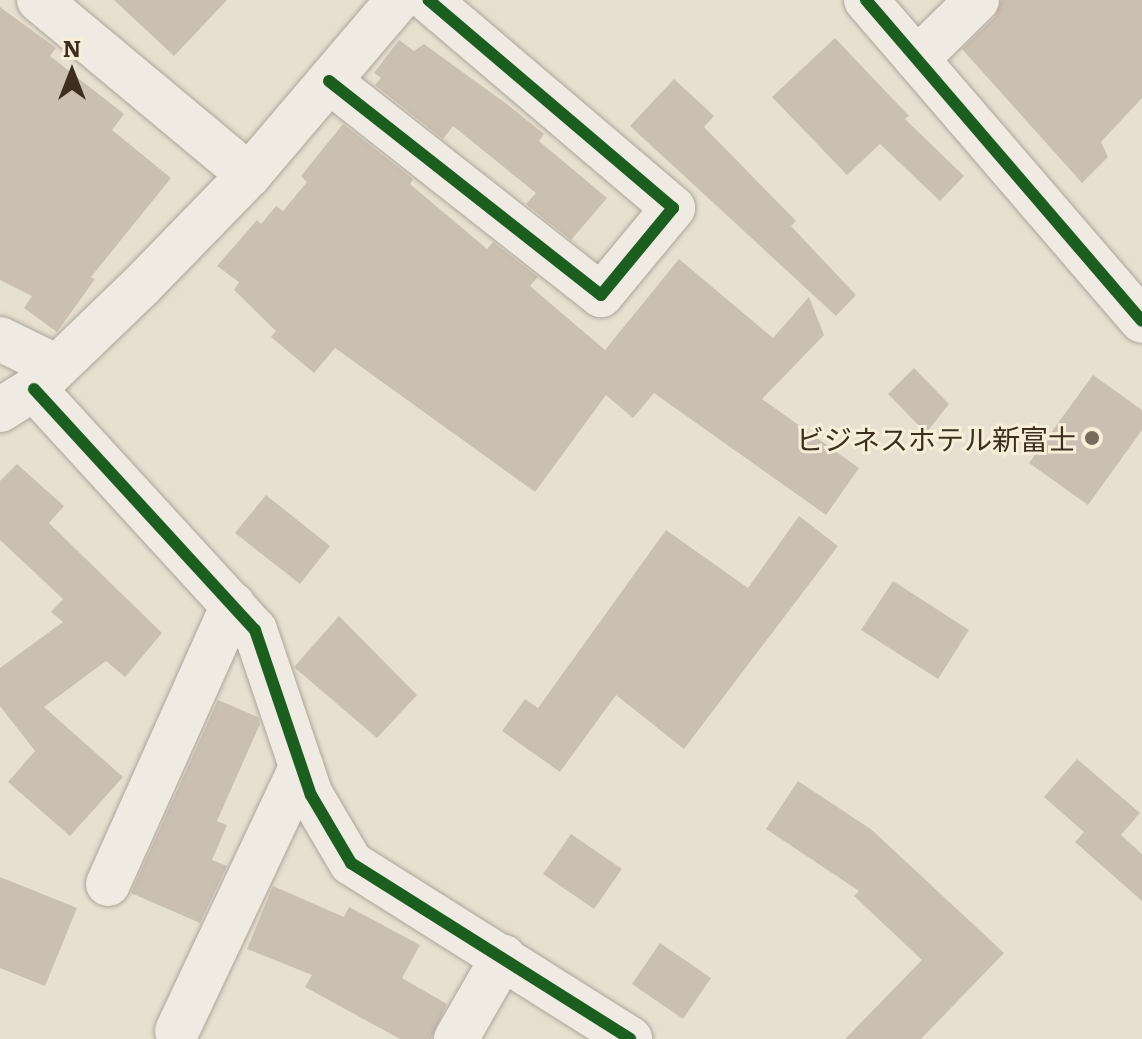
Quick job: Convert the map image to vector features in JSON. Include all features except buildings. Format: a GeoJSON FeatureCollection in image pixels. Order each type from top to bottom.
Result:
{"type":"FeatureCollection","features":[{"type":"Feature","properties":{"kind":"street"},"geometry":{"type":"LineString","coordinates":[[39,0],[249,175]]}},
{"type":"Feature","properties":{"kind":"street"},"geometry":{"type":"LineString","coordinates":[[30,389],[249,175],[398,0]]}},
{"type":"Feature","properties":{"kind":"street"},"geometry":{"type":"LineString","coordinates":[[329,81],[601,295],[673,208],[429,0]]}},
{"type":"Feature","properties":{"kind":"street"},"geometry":{"type":"LineString","coordinates":[[866,0],[1138,308]]}},
{"type":"Feature","properties":{"kind":"street"},"geometry":{"type":"LineString","coordinates":[[917,59],[977,0]]}},
{"type":"Feature","properties":{"kind":"street"},"geometry":{"type":"LineString","coordinates":[[0,339],[30,389],[255,630],[311,795],[351,863],[630,1039]]}},
{"type":"Feature","properties":{"kind":"street"},"geometry":{"type":"LineString","coordinates":[[108,884],[233,605]]}},
{"type":"Feature","properties":{"kind":"street"},"geometry":{"type":"LineString","coordinates":[[177,1031],[301,767]]}},
{"type":"Feature","properties":{"kind":"street"},"geometry":{"type":"LineString","coordinates":[[456,1039],[503,957]]}},
{"type":"Feature","properties":{"kind":"cycle path"},"geometry":{"type":"LineString","coordinates":[[329,81],[601,295],[673,208],[429,0]]}},
{"type":"Feature","properties":{"kind":"cycle path"},"geometry":{"type":"LineString","coordinates":[[866,0],[1142,321]]}},
{"type":"Feature","properties":{"kind":"cycle path"},"geometry":{"type":"LineString","coordinates":[[34,389],[255,630],[311,795],[351,863],[630,1039]]}},
{"type":"Feature","properties":{"kind":"place","name":"ビジネスホテル新富士"},"geometry":{"type":"Point","coordinates":[1092,438]}}]}
